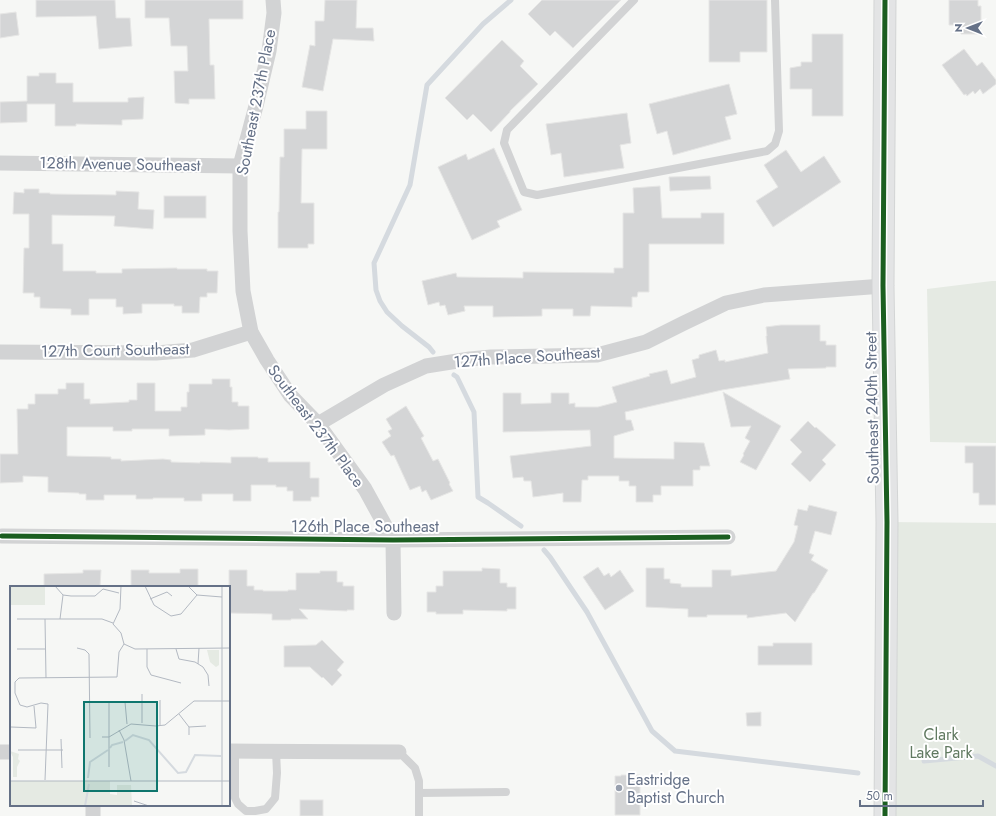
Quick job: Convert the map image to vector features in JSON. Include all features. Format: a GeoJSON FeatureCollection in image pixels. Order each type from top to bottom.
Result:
{"type":"FeatureCollection","features":[{"type":"Feature","properties":{"kind":"main road","name":"Southeast 240th Street"},"geometry":{"type":"LineString","coordinates":[[884,816],[887,522],[883,286],[885,0]]}},
{"type":"Feature","properties":{"kind":"street","name":"Southeast 237th Place"},"geometry":{"type":"LineString","coordinates":[[273,0],[274,13],[269,51],[240,166],[242,291],[251,332],[267,360],[290,395],[318,424],[365,489],[393,540],[394,613]]}},
{"type":"Feature","properties":{"kind":"street","name":"128th Avenue Southeast"},"geometry":{"type":"LineString","coordinates":[[0,163],[240,166]]}},
{"type":"Feature","properties":{"kind":"street","name":"127th Place Southeast"},"geometry":{"type":"LineString","coordinates":[[318,424],[384,385],[426,366],[491,357],[597,355],[646,342],[684,322],[726,303],[764,295],[883,286]]}},
{"type":"Feature","properties":{"kind":"street","name":"127th Court Southeast"},"geometry":{"type":"LineString","coordinates":[[0,352],[156,353],[193,350],[251,332]]}},
{"type":"Feature","properties":{"kind":"street","name":"126th Place Southeast"},"geometry":{"type":"LineString","coordinates":[[2,536],[393,540],[728,537]]}},
{"type":"Feature","properties":{"kind":"street"},"geometry":{"type":"LineString","coordinates":[[232,750],[399,752]]}},
{"type":"Feature","properties":{"kind":"lane"},"geometry":{"type":"LineString","coordinates":[[634,0],[507,130],[504,144],[524,192],[537,195],[767,151],[775,144],[779,131],[775,0]]}},
{"type":"Feature","properties":{"kind":"lane"},"geometry":{"type":"LineString","coordinates":[[232,750],[235,798],[238,804],[246,810],[255,812],[266,809],[275,798],[277,773],[276,751]]}},
{"type":"Feature","properties":{"kind":"lane"},"geometry":{"type":"LineString","coordinates":[[399,752],[414,768],[419,781],[419,816]]}},
{"type":"Feature","properties":{"kind":"lane"},"geometry":{"type":"LineString","coordinates":[[419,793],[506,792]]}},
{"type":"Feature","properties":{"kind":"green space"},"geometry":{"type":"Polygon","coordinates":[[[996,281],[996,443],[930,442],[927,289],[996,281]]]}},
{"type":"Feature","properties":{"kind":"green space","name":"Clark Lake Park"},"geometry":{"type":"Polygon","coordinates":[[[887,522],[996,523],[996,816],[885,816],[887,522]]]}},
{"type":"Feature","properties":{"kind":"building"},"geometry":{"type":"Polygon","coordinates":[[[36,0],[115,0],[116,18],[130,18],[132,46],[99,49],[96,16],[36,17],[36,0]]]}},
{"type":"Feature","properties":{"kind":"building"},"geometry":{"type":"Polygon","coordinates":[[[145,0],[243,0],[243,19],[209,19],[210,65],[214,65],[215,99],[189,99],[189,104],[175,103],[174,71],[188,71],[187,46],[171,46],[169,18],[145,18],[145,0]]]}},
{"type":"Feature","properties":{"kind":"building"},"geometry":{"type":"Polygon","coordinates":[[[325,0],[357,0],[356,28],[373,28],[374,41],[333,39],[323,91],[302,87],[310,45],[315,46],[315,21],[324,21],[325,0]]]}},
{"type":"Feature","properties":{"kind":"building"},"geometry":{"type":"Polygon","coordinates":[[[542,0],[621,0],[573,48],[555,31],[550,36],[528,14],[542,0]]]}},
{"type":"Feature","properties":{"kind":"building"},"geometry":{"type":"Polygon","coordinates":[[[709,0],[767,0],[767,52],[740,52],[740,62],[709,62],[709,0]]]}},
{"type":"Feature","properties":{"kind":"building"},"geometry":{"type":"Polygon","coordinates":[[[949,0],[978,0],[978,6],[981,6],[980,34],[961,34],[961,25],[949,25],[949,0]]]}},
{"type":"Feature","properties":{"kind":"building"},"geometry":{"type":"Polygon","coordinates":[[[16,12],[19,35],[0,38],[0,14],[16,12]]]}},
{"type":"Feature","properties":{"kind":"building"},"geometry":{"type":"Polygon","coordinates":[[[812,34],[843,34],[843,116],[812,116],[812,89],[790,89],[790,68],[801,66],[801,62],[812,62],[812,34]]]}},
{"type":"Feature","properties":{"kind":"building"},"geometry":{"type":"Polygon","coordinates":[[[502,40],[524,61],[520,66],[538,84],[491,132],[473,114],[467,120],[445,98],[502,40]]]}},
{"type":"Feature","properties":{"kind":"building"},"geometry":{"type":"Polygon","coordinates":[[[964,49],[977,66],[982,62],[996,80],[996,84],[983,94],[980,89],[975,94],[973,91],[967,96],[966,94],[964,95],[942,65],[964,49]]]}},
{"type":"Feature","properties":{"kind":"building"},"geometry":{"type":"Polygon","coordinates":[[[39,73],[56,73],[56,83],[73,83],[73,102],[128,102],[128,98],[144,97],[143,119],[122,120],[122,125],[76,124],[76,126],[55,126],[55,104],[27,104],[27,122],[0,123],[0,102],[27,101],[27,76],[39,76],[39,73]]]}},
{"type":"Feature","properties":{"kind":"building"},"geometry":{"type":"Polygon","coordinates":[[[729,84],[737,114],[725,117],[731,139],[673,155],[667,131],[657,134],[649,104],[729,84]]]}},
{"type":"Feature","properties":{"kind":"building"},"geometry":{"type":"Polygon","coordinates":[[[306,111],[327,111],[327,149],[302,149],[301,203],[314,203],[314,244],[308,244],[308,248],[278,248],[280,157],[284,157],[284,129],[306,129],[306,111]]]}},
{"type":"Feature","properties":{"kind":"building"},"geometry":{"type":"Polygon","coordinates":[[[627,113],[631,143],[620,145],[624,168],[564,177],[561,153],[551,155],[546,124],[627,113]]]}},
{"type":"Feature","properties":{"kind":"building"},"geometry":{"type":"Polygon","coordinates":[[[494,148],[522,210],[497,221],[500,227],[472,240],[438,167],[466,154],[468,160],[494,148]]]}},
{"type":"Feature","properties":{"kind":"building"},"geometry":{"type":"Polygon","coordinates":[[[786,150],[801,172],[824,156],[841,182],[773,227],[756,201],[778,187],[764,165],[786,150]]]}},
{"type":"Feature","properties":{"kind":"building"},"geometry":{"type":"Polygon","coordinates":[[[710,176],[711,189],[670,191],[669,177],[710,176]]]}},
{"type":"Feature","properties":{"kind":"building"},"geometry":{"type":"Polygon","coordinates":[[[660,186],[662,218],[701,218],[701,213],[724,213],[724,244],[649,244],[649,292],[638,292],[637,297],[632,297],[632,307],[591,306],[590,316],[573,316],[573,309],[542,309],[542,316],[493,317],[493,306],[464,306],[465,311],[448,315],[445,305],[440,306],[439,302],[428,305],[422,281],[456,273],[457,277],[523,278],[523,272],[614,273],[614,268],[623,268],[623,213],[634,213],[633,188],[660,186]]]}},
{"type":"Feature","properties":{"kind":"building"},"geometry":{"type":"Polygon","coordinates":[[[24,189],[39,189],[39,193],[50,194],[116,195],[116,191],[139,192],[138,209],[154,210],[153,229],[114,226],[115,216],[52,215],[52,244],[63,244],[63,271],[122,273],[122,269],[207,269],[207,271],[218,271],[217,293],[207,293],[207,297],[200,297],[199,313],[182,313],[182,306],[174,306],[174,304],[142,304],[142,313],[123,314],[123,307],[116,307],[116,299],[89,299],[89,315],[71,315],[71,309],[40,308],[40,297],[34,297],[34,293],[23,293],[24,248],[29,248],[29,214],[13,214],[14,192],[24,193],[24,189]]]}},
{"type":"Feature","properties":{"kind":"building"},"geometry":{"type":"Polygon","coordinates":[[[164,196],[206,196],[206,218],[164,218],[164,196]]]}},
{"type":"Feature","properties":{"kind":"building"},"geometry":{"type":"Polygon","coordinates":[[[781,325],[820,325],[820,341],[826,341],[826,345],[836,345],[836,367],[788,369],[790,379],[722,390],[625,412],[626,420],[631,420],[634,430],[614,436],[614,458],[674,459],[674,442],[704,443],[710,466],[700,466],[700,470],[693,470],[693,486],[661,486],[661,495],[653,495],[653,502],[636,502],[636,486],[629,486],[629,481],[619,481],[619,476],[588,476],[588,480],[582,480],[581,502],[563,502],[563,493],[533,497],[531,481],[524,481],[523,477],[513,478],[510,456],[591,446],[590,430],[503,432],[503,393],[521,393],[521,404],[551,403],[551,393],[569,393],[569,404],[575,403],[575,407],[598,407],[617,402],[612,387],[650,376],[649,374],[667,370],[671,384],[696,377],[692,360],[699,358],[699,355],[716,350],[719,361],[725,360],[725,362],[768,353],[766,327],[781,325]]]}},
{"type":"Feature","properties":{"kind":"building"},"geometry":{"type":"Polygon","coordinates":[[[212,379],[230,379],[230,387],[232,387],[232,402],[238,402],[238,406],[249,406],[249,429],[205,429],[205,435],[169,436],[169,429],[132,429],[132,431],[113,431],[113,427],[67,427],[67,456],[111,457],[111,459],[121,459],[121,461],[163,459],[171,460],[171,462],[200,463],[231,463],[231,457],[258,457],[268,458],[268,462],[310,462],[310,478],[319,478],[319,497],[311,497],[311,501],[293,501],[293,491],[287,491],[287,487],[276,487],[276,485],[251,485],[251,501],[233,501],[233,494],[202,494],[202,501],[184,501],[184,498],[136,499],[136,495],[104,495],[104,500],[86,500],[86,494],[48,492],[48,477],[23,476],[23,482],[0,483],[0,454],[18,454],[17,409],[28,409],[28,404],[35,404],[35,394],[58,394],[58,389],[66,389],[66,383],[84,383],[84,399],[90,399],[90,404],[129,402],[129,400],[137,400],[137,383],[155,383],[155,411],[181,411],[181,407],[187,407],[187,392],[189,392],[189,384],[212,384],[212,379]]]}},
{"type":"Feature","properties":{"kind":"building"},"geometry":{"type":"Polygon","coordinates":[[[723,392],[781,426],[756,470],[740,462],[750,441],[745,438],[751,426],[731,427],[723,392]]]}},
{"type":"Feature","properties":{"kind":"building"},"geometry":{"type":"Polygon","coordinates":[[[406,406],[424,436],[421,438],[433,461],[438,459],[453,491],[431,500],[426,490],[422,492],[420,486],[410,490],[394,455],[391,456],[382,442],[391,436],[388,431],[392,429],[386,419],[406,406]]]}},
{"type":"Feature","properties":{"kind":"building"},"geometry":{"type":"Polygon","coordinates":[[[808,421],[836,445],[822,460],[826,464],[810,482],[791,464],[802,452],[790,440],[808,421]]]}},
{"type":"Feature","properties":{"kind":"building"},"geometry":{"type":"Polygon","coordinates":[[[965,446],[996,446],[996,505],[979,505],[979,493],[973,493],[973,463],[965,463],[965,446]]]}},
{"type":"Feature","properties":{"kind":"building"},"geometry":{"type":"Polygon","coordinates":[[[809,505],[837,512],[831,535],[815,531],[809,553],[814,555],[811,560],[828,570],[795,622],[786,613],[747,618],[747,615],[707,615],[707,617],[688,617],[688,609],[646,607],[646,568],[664,568],[664,579],[670,579],[670,583],[681,584],[681,587],[712,587],[712,570],[731,570],[731,576],[776,571],[794,542],[798,526],[794,525],[798,509],[807,511],[809,505]]]}},
{"type":"Feature","properties":{"kind":"building"},"geometry":{"type":"Polygon","coordinates":[[[598,567],[604,576],[609,573],[611,577],[620,570],[634,591],[605,610],[583,577],[598,567]]]}},
{"type":"Feature","properties":{"kind":"building"},"geometry":{"type":"Polygon","coordinates":[[[482,568],[500,569],[500,583],[507,583],[507,587],[516,587],[516,609],[507,609],[507,611],[463,610],[463,614],[436,614],[436,612],[427,612],[427,592],[436,592],[436,586],[443,586],[443,571],[482,571],[482,568]]]}},
{"type":"Feature","properties":{"kind":"building"},"geometry":{"type":"Polygon","coordinates":[[[180,569],[198,569],[198,586],[131,586],[131,570],[149,570],[149,573],[180,573],[180,569]]]}},
{"type":"Feature","properties":{"kind":"building"},"geometry":{"type":"Polygon","coordinates":[[[83,570],[101,570],[100,586],[44,586],[44,574],[83,573],[83,570]]]}},
{"type":"Feature","properties":{"kind":"building"},"geometry":{"type":"Polygon","coordinates":[[[229,570],[247,570],[247,586],[254,586],[254,590],[263,591],[296,590],[296,573],[337,571],[337,582],[343,582],[343,586],[354,586],[354,610],[299,609],[308,619],[291,620],[272,620],[272,614],[230,613],[229,570]]]}},
{"type":"Feature","properties":{"kind":"building"},"geometry":{"type":"Polygon","coordinates":[[[322,640],[344,662],[337,670],[342,675],[332,686],[310,667],[284,667],[284,646],[316,645],[322,640]]]}},
{"type":"Feature","properties":{"kind":"building"},"geometry":{"type":"Polygon","coordinates":[[[773,643],[812,643],[812,665],[758,665],[758,646],[773,646],[773,643]]]}},
{"type":"Feature","properties":{"kind":"building"},"geometry":{"type":"Polygon","coordinates":[[[761,712],[761,726],[747,726],[746,713],[761,712]]]}},
{"type":"Feature","properties":{"kind":"building"},"geometry":{"type":"Polygon","coordinates":[[[640,775],[640,815],[615,815],[615,776],[640,775]]]}},
{"type":"Feature","properties":{"kind":"building"},"geometry":{"type":"Polygon","coordinates":[[[300,800],[323,800],[323,816],[300,816],[300,800]]]}},
{"type":"Feature","properties":{"kind":"waterway"},"geometry":{"type":"LineString","coordinates":[[433,352],[387,312],[380,301],[376,290],[374,263],[410,185],[427,85],[483,24],[511,0]]}},
{"type":"Feature","properties":{"kind":"waterway"},"geometry":{"type":"LineString","coordinates":[[454,375],[457,377],[474,412],[478,497],[521,526]]}},
{"type":"Feature","properties":{"kind":"waterway"},"geometry":{"type":"LineString","coordinates":[[544,550],[587,612],[652,731],[675,751],[858,773]]}},
{"type":"Feature","properties":{"kind":"waterway"},"geometry":{"type":"LineString","coordinates":[[924,761],[978,756],[996,766]]}},
{"type":"Feature","properties":{"kind":"cycle path"},"geometry":{"type":"LineString","coordinates":[[885,0],[883,286],[887,522],[885,816]]}},
{"type":"Feature","properties":{"kind":"cycle path"},"geometry":{"type":"LineString","coordinates":[[2,536],[393,540],[728,537]]}},
{"type":"Feature","properties":{"kind":"place","name":"Eastridge Baptist Church"},"geometry":{"type":"Point","coordinates":[619,788]}}]}
